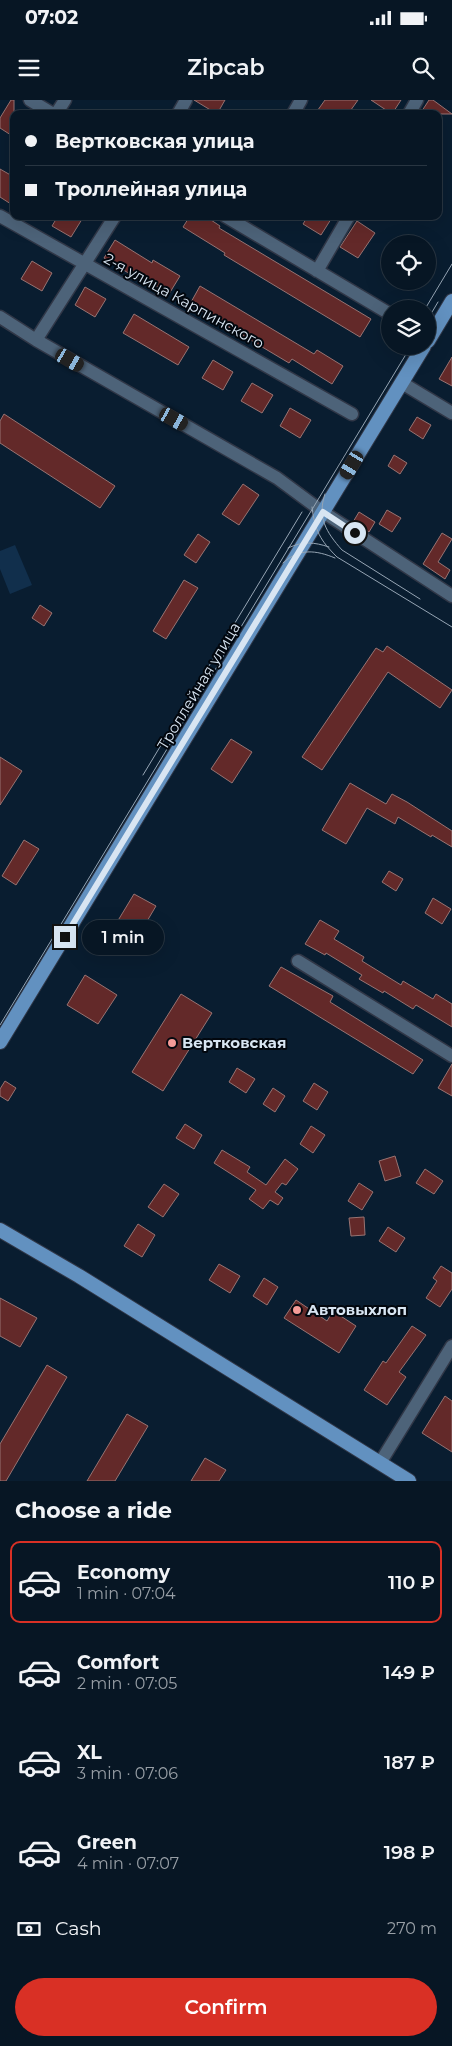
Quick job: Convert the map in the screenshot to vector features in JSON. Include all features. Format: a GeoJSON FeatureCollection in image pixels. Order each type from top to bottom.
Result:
{"type":"FeatureCollection","features":[{"type":"Feature","properties":{"kind":"main road","name":"Троллейная улица"},"geometry":{"type":"LineString","coordinates":[[436,326],[452,301]]}},
{"type":"Feature","properties":{"kind":"main road","name":"Троллейная улица"},"geometry":{"type":"LineString","coordinates":[[0,1042],[418,355]]}},
{"type":"Feature","properties":{"kind":"main road"},"geometry":{"type":"LineString","coordinates":[[0,1230],[79,1276],[409,1481]]}},
{"type":"Feature","properties":{"kind":"street"},"geometry":{"type":"LineString","coordinates":[[30,100],[48,110]]}},
{"type":"Feature","properties":{"kind":"street","name":"2-я улица Карпинского"},"geometry":{"type":"LineString","coordinates":[[0,216],[352,414]]}},
{"type":"Feature","properties":{"kind":"street"},"geometry":{"type":"LineString","coordinates":[[36,340],[112,220]]}},
{"type":"Feature","properties":{"kind":"street"},"geometry":{"type":"LineString","coordinates":[[233,220],[381,309]]}},
{"type":"Feature","properties":{"kind":"street"},"geometry":{"type":"LineString","coordinates":[[317,271],[347,220]]}},
{"type":"Feature","properties":{"kind":"street"},"geometry":{"type":"LineString","coordinates":[[0,317],[36,340],[277,478],[323,512],[452,596]]}},
{"type":"Feature","properties":{"kind":"street"},"geometry":{"type":"LineString","coordinates":[[402,383],[452,413]]}},
{"type":"Feature","properties":{"kind":"street"},"geometry":{"type":"LineString","coordinates":[[298,962],[452,1056]]}},
{"type":"Feature","properties":{"kind":"street"},"geometry":{"type":"LineString","coordinates":[[380,1463],[452,1346]]}},
{"type":"Feature","properties":{"kind":"shaded area"},"geometry":{"type":"Polygon","coordinates":[[[15,545],[32,585],[10,594],[0,569],[0,551],[15,545]]]}},
{"type":"Feature","properties":{"kind":"building"},"geometry":{"type":"Polygon","coordinates":[[[11,100],[14,100],[14,110],[10,110],[10,134],[0,128],[0,118],[11,100]]]}},
{"type":"Feature","properties":{"kind":"building"},"geometry":{"type":"Polygon","coordinates":[[[194,100],[225,100],[219,110],[210,110],[194,100]]]}},
{"type":"Feature","properties":{"kind":"building"},"geometry":{"type":"Polygon","coordinates":[[[325,100],[358,100],[351,110],[318,110],[325,100]]]}},
{"type":"Feature","properties":{"kind":"building"},"geometry":{"type":"Polygon","coordinates":[[[371,100],[401,100],[395,110],[386,110],[371,100]]]}},
{"type":"Feature","properties":{"kind":"building"},"geometry":{"type":"Polygon","coordinates":[[[429,100],[433,100],[452,114],[442,114],[442,110],[423,110],[429,100]]]}},
{"type":"Feature","properties":{"kind":"building"},"geometry":{"type":"Polygon","coordinates":[[[0,169],[10,175],[10,203],[0,197],[0,169]]]}},
{"type":"Feature","properties":{"kind":"building"},"geometry":{"type":"Polygon","coordinates":[[[56,220],[82,220],[71,237],[52,226],[56,220]]]}},
{"type":"Feature","properties":{"kind":"building"},"geometry":{"type":"Polygon","coordinates":[[[187,220],[211,220],[220,226],[219,228],[371,319],[360,337],[224,255],[225,253],[183,227],[187,220]]]}},
{"type":"Feature","properties":{"kind":"building"},"geometry":{"type":"Polygon","coordinates":[[[306,220],[330,220],[321,235],[303,224],[306,220]]]}},
{"type":"Feature","properties":{"kind":"building"},"geometry":{"type":"Polygon","coordinates":[[[357,221],[375,233],[358,258],[340,247],[357,221]]]}},
{"type":"Feature","properties":{"kind":"building"},"geometry":{"type":"Polygon","coordinates":[[[115,240],[152,263],[153,260],[180,276],[169,294],[132,271],[130,274],[104,258],[115,240]]]}},
{"type":"Feature","properties":{"kind":"building"},"geometry":{"type":"Polygon","coordinates":[[[32,261],[52,273],[42,291],[21,279],[32,261]]]}},
{"type":"Feature","properties":{"kind":"building"},"geometry":{"type":"Polygon","coordinates":[[[200,286],[314,354],[317,350],[343,366],[332,384],[292,359],[289,363],[190,304],[200,286]]]}},
{"type":"Feature","properties":{"kind":"building"},"geometry":{"type":"Polygon","coordinates":[[[85,287],[106,299],[95,317],[75,305],[85,287]]]}},
{"type":"Feature","properties":{"kind":"building"},"geometry":{"type":"Polygon","coordinates":[[[134,314],[189,347],[178,365],[123,333],[134,314]]]}},
{"type":"Feature","properties":{"kind":"building"},"geometry":{"type":"Polygon","coordinates":[[[452,357],[452,386],[439,379],[452,357]]]}},
{"type":"Feature","properties":{"kind":"building"},"geometry":{"type":"Polygon","coordinates":[[[213,360],[233,372],[223,390],[202,378],[213,360]]]}},
{"type":"Feature","properties":{"kind":"building"},"geometry":{"type":"Polygon","coordinates":[[[252,383],[273,395],[262,413],[241,401],[252,383]]]}},
{"type":"Feature","properties":{"kind":"building"},"geometry":{"type":"Polygon","coordinates":[[[290,408],[311,420],[300,438],[280,426],[290,408]]]}},
{"type":"Feature","properties":{"kind":"building"},"geometry":{"type":"Polygon","coordinates":[[[4,414],[115,486],[100,508],[0,443],[0,421],[4,414]]]}},
{"type":"Feature","properties":{"kind":"building"},"geometry":{"type":"Polygon","coordinates":[[[417,417],[431,425],[423,439],[409,430],[417,417]]]}},
{"type":"Feature","properties":{"kind":"building"},"geometry":{"type":"Polygon","coordinates":[[[394,455],[407,463],[400,474],[388,466],[394,455]]]}},
{"type":"Feature","properties":{"kind":"building"},"geometry":{"type":"Polygon","coordinates":[[[243,484],[259,495],[239,525],[222,514],[243,484]]]}},
{"type":"Feature","properties":{"kind":"building"},"geometry":{"type":"Polygon","coordinates":[[[387,510],[401,518],[392,532],[379,524],[387,510]]]}},
{"type":"Feature","properties":{"kind":"building"},"geometry":{"type":"Polygon","coordinates":[[[359,512],[375,522],[369,532],[353,522],[359,512]]]}},
{"type":"Feature","properties":{"kind":"building"},"geometry":{"type":"Polygon","coordinates":[[[442,533],[452,539],[438,562],[450,570],[445,579],[423,564],[442,533]]]}},
{"type":"Feature","properties":{"kind":"building"},"geometry":{"type":"Polygon","coordinates":[[[198,534],[210,542],[196,563],[184,555],[198,534]]]}},
{"type":"Feature","properties":{"kind":"building"},"geometry":{"type":"Polygon","coordinates":[[[184,580],[198,588],[166,639],[153,631],[184,580]]]}},
{"type":"Feature","properties":{"kind":"building"},"geometry":{"type":"Polygon","coordinates":[[[40,605],[52,613],[44,626],[32,618],[40,605]]]}},
{"type":"Feature","properties":{"kind":"building"},"geometry":{"type":"Polygon","coordinates":[[[387,646],[452,690],[440,708],[388,672],[322,770],[302,757],[376,648],[383,652],[387,646]]]}},
{"type":"Feature","properties":{"kind":"building"},"geometry":{"type":"Polygon","coordinates":[[[231,739],[252,752],[232,783],[211,769],[231,739]]]}},
{"type":"Feature","properties":{"kind":"building"},"geometry":{"type":"Polygon","coordinates":[[[0,757],[22,771],[0,805],[0,757]]]}},
{"type":"Feature","properties":{"kind":"building"},"geometry":{"type":"Polygon","coordinates":[[[350,783],[386,804],[392,794],[407,802],[452,831],[452,847],[398,817],[395,824],[367,808],[346,844],[322,830],[350,783]]]}},
{"type":"Feature","properties":{"kind":"building"},"geometry":{"type":"Polygon","coordinates":[[[24,840],[39,849],[16,885],[2,876],[24,840]]]}},
{"type":"Feature","properties":{"kind":"building"},"geometry":{"type":"Polygon","coordinates":[[[389,871],[403,879],[396,891],[382,882],[389,871]]]}},
{"type":"Feature","properties":{"kind":"building"},"geometry":{"type":"Polygon","coordinates":[[[134,894],[156,906],[127,955],[105,942],[134,894]]]}},
{"type":"Feature","properties":{"kind":"building"},"geometry":{"type":"Polygon","coordinates":[[[433,898],[451,909],[442,924],[425,913],[433,898]]]}},
{"type":"Feature","properties":{"kind":"building"},"geometry":{"type":"Polygon","coordinates":[[[320,920],[339,931],[334,939],[364,957],[362,961],[401,985],[403,981],[433,999],[436,994],[452,1004],[452,1027],[416,1005],[413,1009],[384,991],[383,993],[359,979],[362,975],[326,953],[325,955],[305,944],[320,920]]]}},
{"type":"Feature","properties":{"kind":"building"},"geometry":{"type":"Polygon","coordinates":[[[281,967],[333,996],[330,1002],[423,1060],[413,1074],[269,986],[281,967]]]}},
{"type":"Feature","properties":{"kind":"building"},"geometry":{"type":"Polygon","coordinates":[[[85,975],[117,995],[98,1024],[67,1005],[85,975]]]}},
{"type":"Feature","properties":{"kind":"building","name":"Вертковская"},"geometry":{"type":"Polygon","coordinates":[[[181,994],[212,1013],[163,1091],[132,1072],[181,994]]]}},
{"type":"Feature","properties":{"kind":"building"},"geometry":{"type":"Polygon","coordinates":[[[452,1064],[452,1096],[438,1088],[452,1064]]]}},
{"type":"Feature","properties":{"kind":"building"},"geometry":{"type":"Polygon","coordinates":[[[237,1068],[255,1079],[246,1093],[229,1082],[237,1068]]]}},
{"type":"Feature","properties":{"kind":"building"},"geometry":{"type":"Polygon","coordinates":[[[5,1081],[16,1088],[8,1101],[0,1096],[0,1089],[5,1081]]]}},
{"type":"Feature","properties":{"kind":"building"},"geometry":{"type":"Polygon","coordinates":[[[314,1083],[328,1092],[317,1110],[303,1101],[314,1083]]]}},
{"type":"Feature","properties":{"kind":"building"},"geometry":{"type":"Polygon","coordinates":[[[273,1088],[285,1096],[275,1112],[263,1104],[273,1088]]]}},
{"type":"Feature","properties":{"kind":"building"},"geometry":{"type":"Polygon","coordinates":[[[185,1124],[202,1135],[194,1149],[176,1138],[185,1124]]]}},
{"type":"Feature","properties":{"kind":"building"},"geometry":{"type":"Polygon","coordinates":[[[311,1126],[325,1135],[313,1153],[300,1144],[311,1126]]]}},
{"type":"Feature","properties":{"kind":"building"},"geometry":{"type":"Polygon","coordinates":[[[222,1150],[250,1167],[247,1172],[266,1185],[285,1159],[298,1169],[286,1185],[282,1183],[275,1192],[283,1198],[278,1205],[270,1200],[263,1209],[249,1199],[256,1190],[214,1163],[222,1150]]]}},
{"type":"Feature","properties":{"kind":"building"},"geometry":{"type":"Polygon","coordinates":[[[395,1156],[401,1176],[385,1181],[379,1161],[395,1156]]]}},
{"type":"Feature","properties":{"kind":"building"},"geometry":{"type":"Polygon","coordinates":[[[425,1169],[443,1181],[434,1194],[416,1183],[425,1169]]]}},
{"type":"Feature","properties":{"kind":"building"},"geometry":{"type":"Polygon","coordinates":[[[359,1183],[373,1192],[362,1210],[348,1201],[359,1183]]]}},
{"type":"Feature","properties":{"kind":"building"},"geometry":{"type":"Polygon","coordinates":[[[164,1184],[179,1194],[163,1217],[148,1207],[164,1184]]]}},
{"type":"Feature","properties":{"kind":"building"},"geometry":{"type":"Polygon","coordinates":[[[364,1217],[365,1235],[351,1236],[349,1218],[364,1217]]]}},
{"type":"Feature","properties":{"kind":"building"},"geometry":{"type":"Polygon","coordinates":[[[138,1224],[155,1235],[142,1257],[124,1246],[138,1224]]]}},
{"type":"Feature","properties":{"kind":"building"},"geometry":{"type":"Polygon","coordinates":[[[388,1227],[405,1238],[396,1252],[379,1241],[388,1227]]]}},
{"type":"Feature","properties":{"kind":"building"},"geometry":{"type":"Polygon","coordinates":[[[219,1264],[240,1276],[230,1293],[209,1280],[219,1264]]]}},
{"type":"Feature","properties":{"kind":"building"},"geometry":{"type":"Polygon","coordinates":[[[441,1266],[452,1273],[452,1289],[440,1307],[426,1298],[437,1281],[433,1278],[441,1266]]]}},
{"type":"Feature","properties":{"kind":"building"},"geometry":{"type":"Polygon","coordinates":[[[264,1278],[278,1287],[267,1305],[253,1296],[264,1278]]]}},
{"type":"Feature","properties":{"kind":"building"},"geometry":{"type":"Polygon","coordinates":[[[0,1298],[37,1318],[20,1347],[0,1336],[0,1298]]]}},
{"type":"Feature","properties":{"kind":"building"},"geometry":{"type":"Polygon","coordinates":[[[296,1300],[327,1321],[333,1311],[356,1326],[339,1353],[284,1318],[296,1300]]]}},
{"type":"Feature","properties":{"kind":"building"},"geometry":{"type":"Polygon","coordinates":[[[412,1326],[426,1335],[399,1372],[406,1377],[387,1405],[364,1390],[383,1361],[386,1363],[412,1326]]]}},
{"type":"Feature","properties":{"kind":"building"},"geometry":{"type":"Polygon","coordinates":[[[47,1365],[67,1377],[6,1481],[0,1481],[0,1444],[47,1365]]]}},
{"type":"Feature","properties":{"kind":"building"},"geometry":{"type":"Polygon","coordinates":[[[445,1396],[452,1401],[452,1452],[422,1433],[445,1396]]]}},
{"type":"Feature","properties":{"kind":"building"},"geometry":{"type":"Polygon","coordinates":[[[127,1414],[148,1426],[115,1481],[87,1481],[127,1414]]]}},
{"type":"Feature","properties":{"kind":"building"},"geometry":{"type":"Polygon","coordinates":[[[205,1458],[226,1470],[219,1481],[191,1481],[205,1458]]]}},
{"type":"Feature","properties":{"kind":"tram line"},"geometry":{"type":"LineString","coordinates":[[430,300],[452,264]]}},
{"type":"Feature","properties":{"kind":"tram line"},"geometry":{"type":"LineString","coordinates":[[0,1025],[406,355]]}},
{"type":"Feature","properties":{"kind":"tram line"},"geometry":{"type":"LineString","coordinates":[[325,494],[322,510],[324,524],[331,537],[342,550],[420,599]]}},
{"type":"Feature","properties":{"kind":"tram line"},"geometry":{"type":"LineString","coordinates":[[312,507],[319,535],[337,557],[452,627]]}},
{"type":"Feature","properties":{"kind":"tram line"},"geometry":{"type":"LineString","coordinates":[[143,775],[302,512]]}},
{"type":"Feature","properties":{"kind":"tram line"},"geometry":{"type":"LineString","coordinates":[[288,548],[308,543],[329,547]]}},
{"type":"Feature","properties":{"kind":"tram line"},"geometry":{"type":"LineString","coordinates":[[283,563],[295,555],[308,552],[321,553],[335,558]]}},
{"type":"Feature","properties":{"kind":"place","name":"Вертковская"},"geometry":{"type":"Point","coordinates":[172,1043]}},
{"type":"Feature","properties":{"kind":"place","name":"Автовыхлоп"},"geometry":{"type":"Point","coordinates":[297,1310]}},
{"type":"Feature","properties":{"kind":"route"},"geometry":{"type":"LineString","coordinates":[[65,937],[323,512],[355,533]]}}]}
